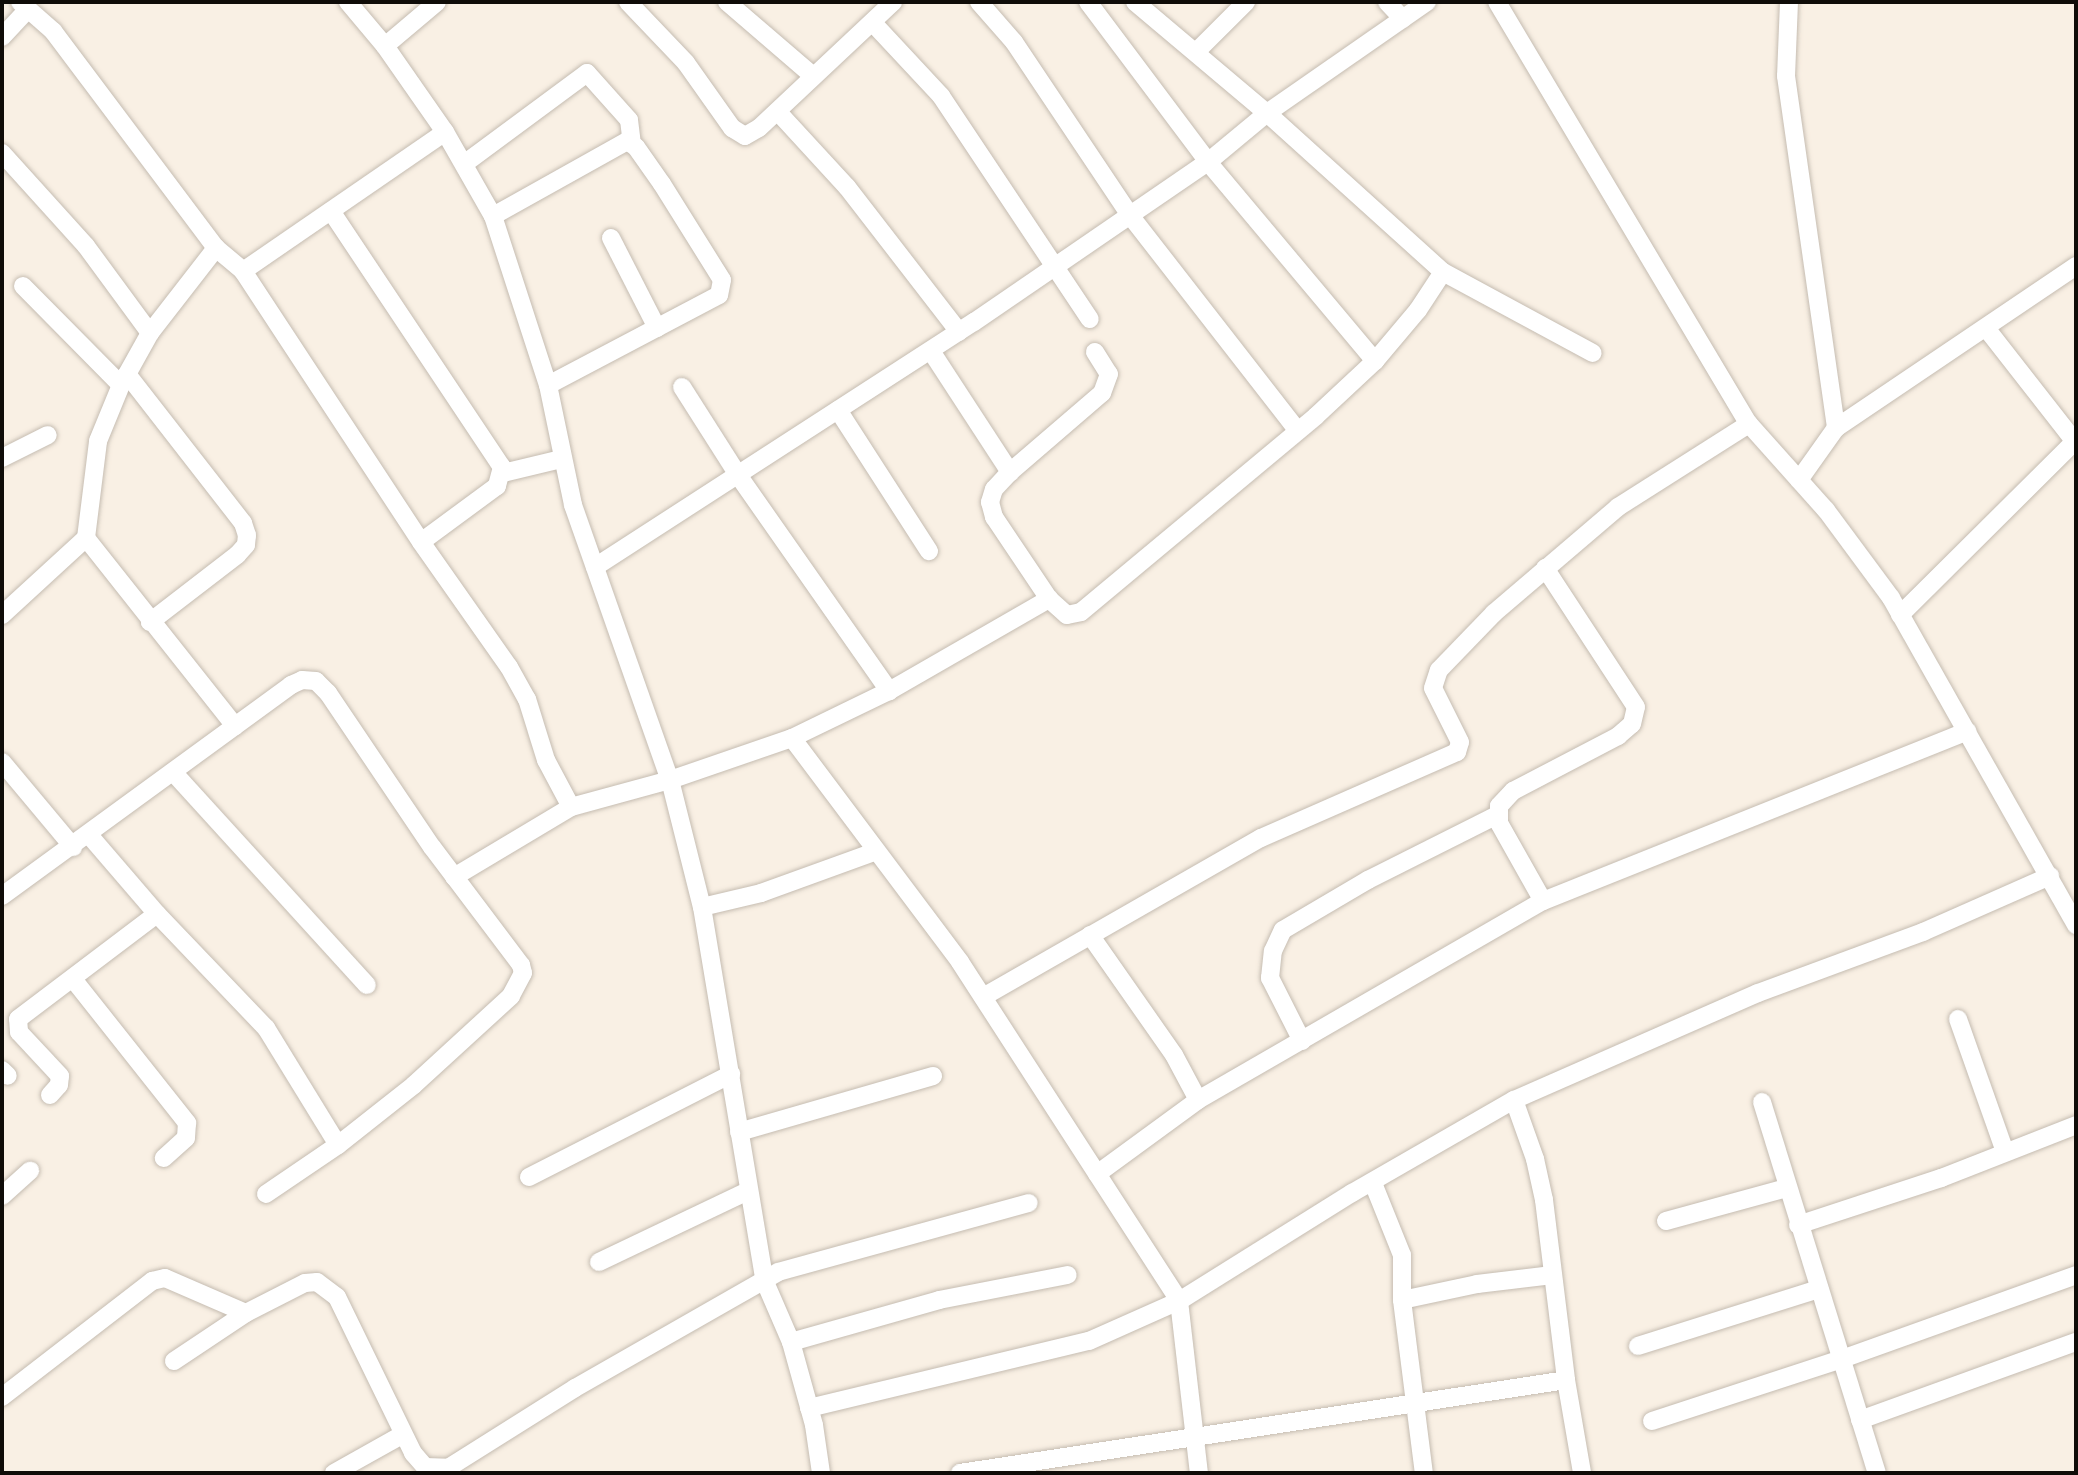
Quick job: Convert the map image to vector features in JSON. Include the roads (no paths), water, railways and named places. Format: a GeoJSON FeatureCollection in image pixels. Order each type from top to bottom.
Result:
{"type":"FeatureCollection","features":[{"type":"Feature","properties":{"kind":"street"},"geometry":{"type":"LineString","coordinates":[[348,2],[385,46],[445,132],[493,216],[548,385],[561,459],[595,567],[670,780],[702,907],[765,1282],[791,1342],[809,1408],[821,1473]]}},
{"type":"Feature","properties":{"kind":"street"},"geometry":{"type":"LineString","coordinates":[[385,46],[437,2]]}},
{"type":"Feature","properties":{"kind":"street"},"geometry":{"type":"LineString","coordinates":[[628,2],[686,63],[738,133],[753,133],[778,112],[893,2]]}},
{"type":"Feature","properties":{"kind":"street"},"geometry":{"type":"LineString","coordinates":[[727,2],[813,76]]}},
{"type":"Feature","properties":{"kind":"street"},"geometry":{"type":"LineString","coordinates":[[979,2],[1014,42],[1129,214],[1297,430]]}},
{"type":"Feature","properties":{"kind":"street"},"geometry":{"type":"LineString","coordinates":[[1088,2],[1208,162],[1375,361]]}},
{"type":"Feature","properties":{"kind":"street"},"geometry":{"type":"LineString","coordinates":[[1135,2],[1267,113],[1443,272],[1593,353]]}},
{"type":"Feature","properties":{"kind":"street"},"geometry":{"type":"LineString","coordinates":[[1196,52],[1246,2]]}},
{"type":"Feature","properties":{"kind":"street"},"geometry":{"type":"LineString","coordinates":[[1387,2],[1403,19]]}},
{"type":"Feature","properties":{"kind":"street"},"geometry":{"type":"LineString","coordinates":[[595,567],[959,332],[1208,162],[1267,113],[1427,2]]}},
{"type":"Feature","properties":{"kind":"street"},"geometry":{"type":"LineString","coordinates":[[1497,2],[1749,424],[1826,510],[1900,615],[2076,925]]}},
{"type":"Feature","properties":{"kind":"street"},"geometry":{"type":"LineString","coordinates":[[1789,2],[1786,76],[1836,428]]}},
{"type":"Feature","properties":{"kind":"street"},"geometry":{"type":"LineString","coordinates":[[2,37],[24,6],[53,31],[216,248],[243,271],[421,542],[509,667],[527,699],[546,760],[571,807]]}},
{"type":"Feature","properties":{"kind":"street"},"geometry":{"type":"LineString","coordinates":[[873,23],[941,96],[1090,319]]}},
{"type":"Feature","properties":{"kind":"street"},"geometry":{"type":"LineString","coordinates":[[464,164],[587,73],[629,120],[632,143],[723,285],[719,295],[548,385]]}},
{"type":"Feature","properties":{"kind":"street"},"geometry":{"type":"LineString","coordinates":[[778,112],[847,187],[959,332]]}},
{"type":"Feature","properties":{"kind":"street"},"geometry":{"type":"LineString","coordinates":[[243,271],[445,132]]}},
{"type":"Feature","properties":{"kind":"street"},"geometry":{"type":"LineString","coordinates":[[493,216],[617,144],[632,143]]}},
{"type":"Feature","properties":{"kind":"street"},"geometry":{"type":"LineString","coordinates":[[2,153],[86,246],[150,333]]}},
{"type":"Feature","properties":{"kind":"street"},"geometry":{"type":"LineString","coordinates":[[331,211],[503,473]]}},
{"type":"Feature","properties":{"kind":"street"},"geometry":{"type":"LineString","coordinates":[[611,238],[657,328]]}},
{"type":"Feature","properties":{"kind":"street"},"geometry":{"type":"LineString","coordinates":[[2,615],[86,538],[98,441],[124,379],[150,333],[216,248]]}},
{"type":"Feature","properties":{"kind":"street"},"geometry":{"type":"LineString","coordinates":[[1799,480],[1836,428],[2076,266]]}},
{"type":"Feature","properties":{"kind":"street"},"geometry":{"type":"LineString","coordinates":[[1095,352],[1109,374],[1102,393],[1010,472],[991,495],[991,509],[1049,599],[1067,615],[1081,612],[1375,361],[1418,310],[1443,272]]}},
{"type":"Feature","properties":{"kind":"street"},"geometry":{"type":"LineString","coordinates":[[23,286],[124,379],[243,523],[246,545],[237,555],[150,622]]}},
{"type":"Feature","properties":{"kind":"street"},"geometry":{"type":"LineString","coordinates":[[1900,615],[2075,442],[1986,328]]}},
{"type":"Feature","properties":{"kind":"street"},"geometry":{"type":"LineString","coordinates":[[931,351],[1010,472]]}},
{"type":"Feature","properties":{"kind":"street"},"geometry":{"type":"LineString","coordinates":[[682,387],[738,475],[889,691]]}},
{"type":"Feature","properties":{"kind":"street"},"geometry":{"type":"LineString","coordinates":[[838,410],[929,551]]}},
{"type":"Feature","properties":{"kind":"street"},"geometry":{"type":"LineString","coordinates":[[983,997],[1261,838],[1457,752],[1460,742],[1433,688],[1434,676],[1494,613],[1618,507],[1749,424]]}},
{"type":"Feature","properties":{"kind":"street"},"geometry":{"type":"LineString","coordinates":[[2,458],[48,435]]}},
{"type":"Feature","properties":{"kind":"street"},"geometry":{"type":"LineString","coordinates":[[503,473],[561,459]]}},
{"type":"Feature","properties":{"kind":"street"},"geometry":{"type":"LineString","coordinates":[[421,542],[497,486],[503,473]]}},
{"type":"Feature","properties":{"kind":"street"},"geometry":{"type":"LineString","coordinates":[[86,538],[235,726]]}},
{"type":"Feature","properties":{"kind":"street"},"geometry":{"type":"LineString","coordinates":[[1302,1041],[1270,978],[1273,951],[1283,930],[1368,880],[1497,815],[1503,799],[1513,791],[1618,736],[1636,717],[1631,696],[1545,568]]}},
{"type":"Feature","properties":{"kind":"street"},"geometry":{"type":"LineString","coordinates":[[454,877],[571,807],[670,780],[792,738],[889,691],[1049,599]]}},
{"type":"Feature","properties":{"kind":"street"},"geometry":{"type":"LineString","coordinates":[[2,896],[291,685],[302,680],[316,681],[328,693],[454,877],[521,965],[523,973],[518,985],[414,1085],[338,1145],[266,1194]]}},
{"type":"Feature","properties":{"kind":"street"},"geometry":{"type":"LineString","coordinates":[[1097,1174],[1198,1100],[1543,901],[1967,731]]}},
{"type":"Feature","properties":{"kind":"street"},"geometry":{"type":"LineString","coordinates":[[792,738],[874,852],[960,962],[1179,1301],[1199,1473]]}},
{"type":"Feature","properties":{"kind":"street"},"geometry":{"type":"LineString","coordinates":[[2,762],[73,847]]}},
{"type":"Feature","properties":{"kind":"street"},"geometry":{"type":"LineString","coordinates":[[173,772],[367,985]]}},
{"type":"Feature","properties":{"kind":"street"},"geometry":{"type":"LineString","coordinates":[[1497,815],[1543,901]]}},
{"type":"Feature","properties":{"kind":"street"},"geometry":{"type":"LineString","coordinates":[[89,835],[157,914],[266,1028],[338,1145]]}},
{"type":"Feature","properties":{"kind":"street"},"geometry":{"type":"LineString","coordinates":[[702,907],[761,893],[874,852]]}},
{"type":"Feature","properties":{"kind":"street"},"geometry":{"type":"LineString","coordinates":[[809,1408],[1089,1341],[1179,1301],[1514,1100],[1758,993],[1923,932],[2050,876]]}},
{"type":"Feature","properties":{"kind":"street"},"geometry":{"type":"LineString","coordinates":[[50,1095],[59,1085],[60,1076],[16,1026],[23,1015],[157,914]]}},
{"type":"Feature","properties":{"kind":"street"},"geometry":{"type":"LineString","coordinates":[[1090,935],[1174,1055],[1198,1100]]}},
{"type":"Feature","properties":{"kind":"street"},"geometry":{"type":"LineString","coordinates":[[73,979],[187,1123],[189,1134],[164,1158]]}},
{"type":"Feature","properties":{"kind":"street"},"geometry":{"type":"LineString","coordinates":[[1958,1019],[2005,1152]]}},
{"type":"Feature","properties":{"kind":"street"},"geometry":{"type":"LineString","coordinates":[[529,1177],[731,1074]]}},
{"type":"Feature","properties":{"kind":"street"},"geometry":{"type":"LineString","coordinates":[[739,1132],[933,1076]]}},
{"type":"Feature","properties":{"kind":"street"},"geometry":{"type":"LineString","coordinates":[[1514,1100],[1540,1182],[1566,1380],[1582,1473]]}},
{"type":"Feature","properties":{"kind":"street"},"geometry":{"type":"LineString","coordinates":[[1762,1102],[1877,1473]]}},
{"type":"Feature","properties":{"kind":"street"},"geometry":{"type":"LineString","coordinates":[[1798,1225],[2076,1125]]}},
{"type":"Feature","properties":{"kind":"street"},"geometry":{"type":"LineString","coordinates":[[2,1196],[30,1171]]}},
{"type":"Feature","properties":{"kind":"street"},"geometry":{"type":"LineString","coordinates":[[1373,1183],[1402,1255],[1402,1300],[1424,1473]]}},
{"type":"Feature","properties":{"kind":"street"},"geometry":{"type":"LineString","coordinates":[[1666,1221],[1787,1188]]}},
{"type":"Feature","properties":{"kind":"street"},"geometry":{"type":"LineString","coordinates":[[599,1262],[748,1191]]}},
{"type":"Feature","properties":{"kind":"street"},"geometry":{"type":"LineString","coordinates":[[174,1361],[246,1313],[305,1283],[325,1286],[337,1297],[402,1435],[425,1467],[448,1468],[575,1388],[790,1269],[1029,1203]]}},
{"type":"Feature","properties":{"kind":"street"},"geometry":{"type":"LineString","coordinates":[[791,1342],[939,1300],[1068,1275]]}},
{"type":"Feature","properties":{"kind":"street"},"geometry":{"type":"LineString","coordinates":[[1402,1300],[1477,1284],[1552,1275]]}},
{"type":"Feature","properties":{"kind":"street"},"geometry":{"type":"LineString","coordinates":[[1652,1421],[1842,1359],[2076,1275]]}},
{"type":"Feature","properties":{"kind":"street"},"geometry":{"type":"LineString","coordinates":[[2,1397],[152,1281],[165,1278],[246,1313]]}},
{"type":"Feature","properties":{"kind":"street"},"geometry":{"type":"LineString","coordinates":[[1638,1346],[1819,1289]]}},
{"type":"Feature","properties":{"kind":"street"},"geometry":{"type":"LineString","coordinates":[[1860,1420],[2076,1342]]}},
{"type":"Feature","properties":{"kind":"street"},"geometry":{"type":"LineString","coordinates":[[960,1473],[1566,1380]]}},
{"type":"Feature","properties":{"kind":"street"},"geometry":{"type":"LineString","coordinates":[[334,1473],[402,1435]]}}]}
